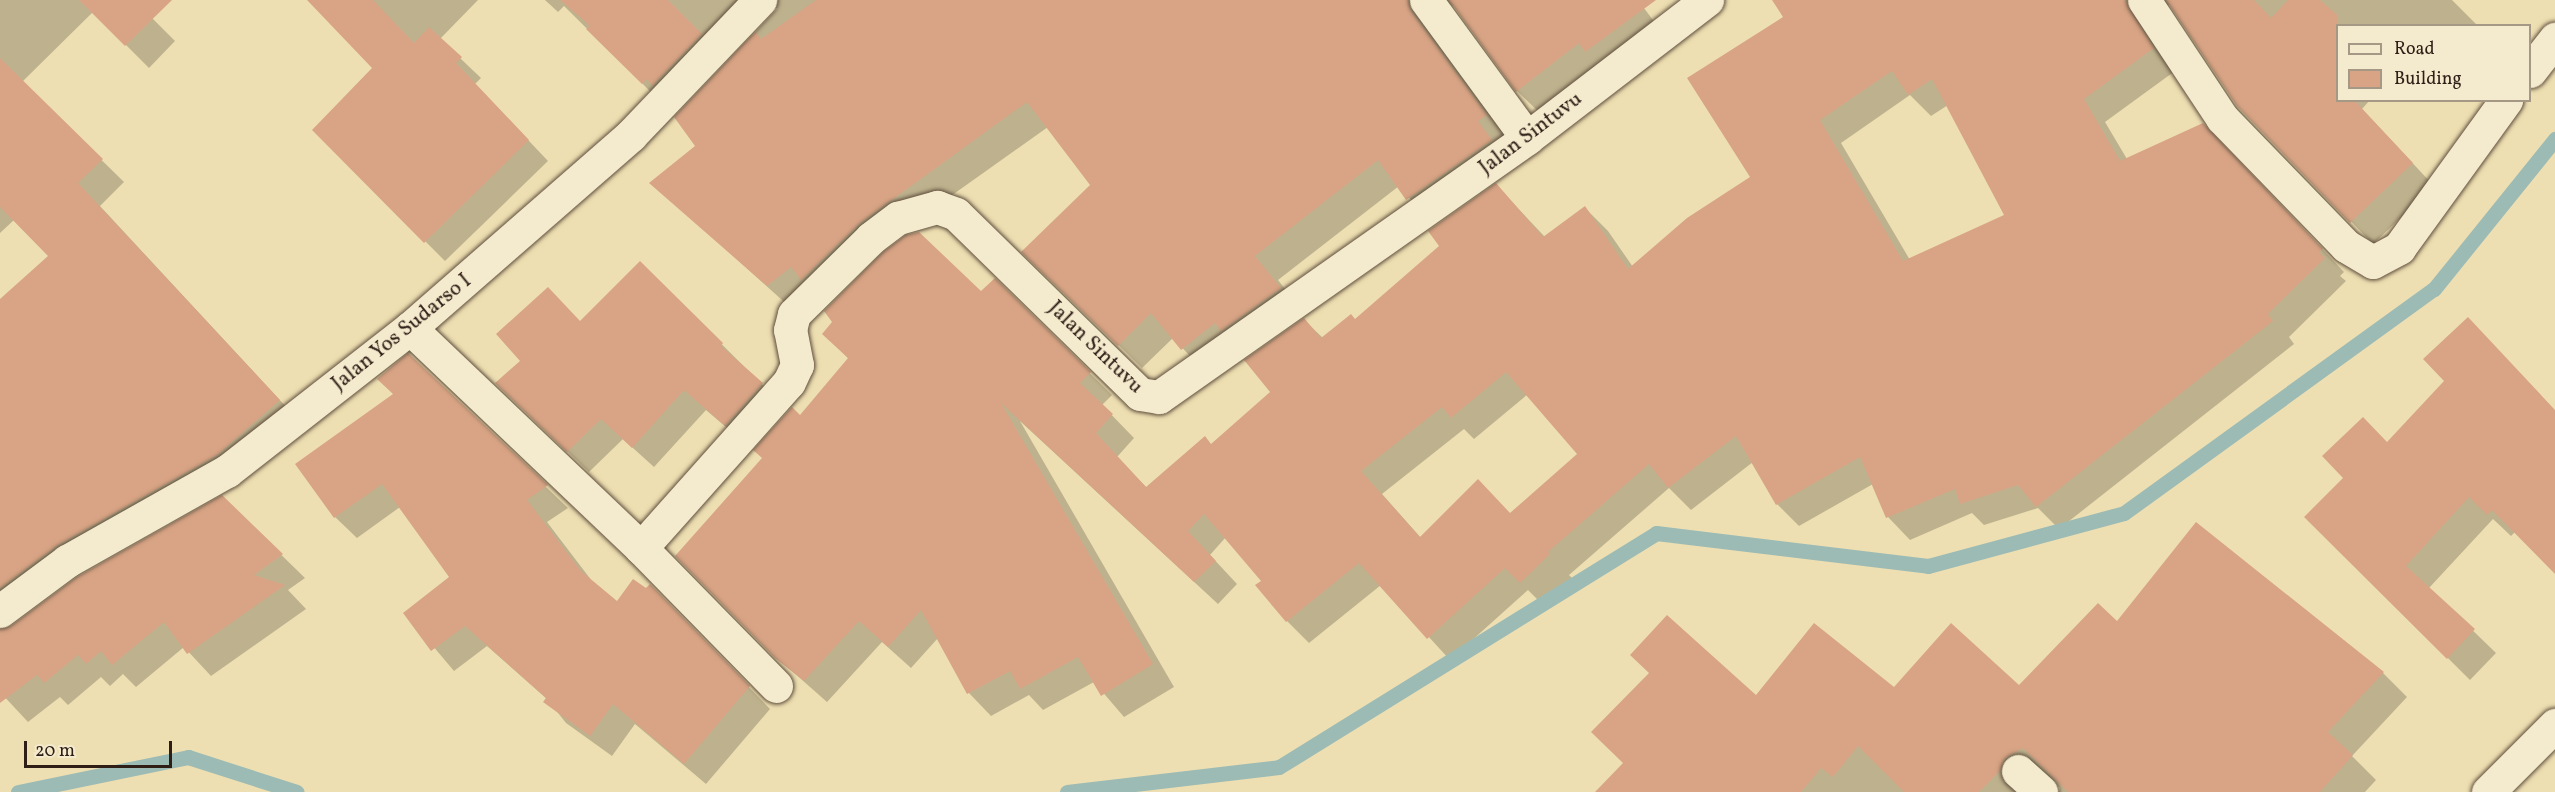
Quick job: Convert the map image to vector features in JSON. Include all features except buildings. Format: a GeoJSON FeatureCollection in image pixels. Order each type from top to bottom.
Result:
{"type":"FeatureCollection","features":[{"type":"Feature","properties":{"kind":"street","name":"Jalan Yos Sudarso I"},"geometry":{"type":"LineString","coordinates":[[0,611],[67,561],[228,471],[410,328],[624,142],[760,0]]}},
{"type":"Feature","properties":{"kind":"street"},"geometry":{"type":"LineString","coordinates":[[1426,0],[1527,138]]}},
{"type":"Feature","properties":{"kind":"street","name":"Jalan Sintuvu"},"geometry":{"type":"LineString","coordinates":[[641,548],[789,382],[796,365],[790,330],[794,314],[871,238],[898,218],[937,207],[956,214],[1140,394],[1152,398],[1164,395],[1527,138],[1707,0]]}},
{"type":"Feature","properties":{"kind":"street"},"geometry":{"type":"LineString","coordinates":[[2144,0],[2223,118],[2346,246],[2373,262],[2399,248],[2505,102]]}},
{"type":"Feature","properties":{"kind":"street"},"geometry":{"type":"LineString","coordinates":[[2531,69],[2555,39]]}},
{"type":"Feature","properties":{"kind":"street"},"geometry":{"type":"LineString","coordinates":[[410,328],[641,548],[776,686]]}},
{"type":"Feature","properties":{"kind":"street"},"geometry":{"type":"LineString","coordinates":[[2487,792],[2555,725]]}},
{"type":"Feature","properties":{"kind":"waterway"},"geometry":{"type":"LineString","coordinates":[[1067,792],[1279,767],[1656,533],[1928,566],[2124,513],[2434,289],[2555,139]]}},
{"type":"Feature","properties":{"kind":"waterway"},"geometry":{"type":"LineString","coordinates":[[18,792],[188,757],[297,792]]}}]}
